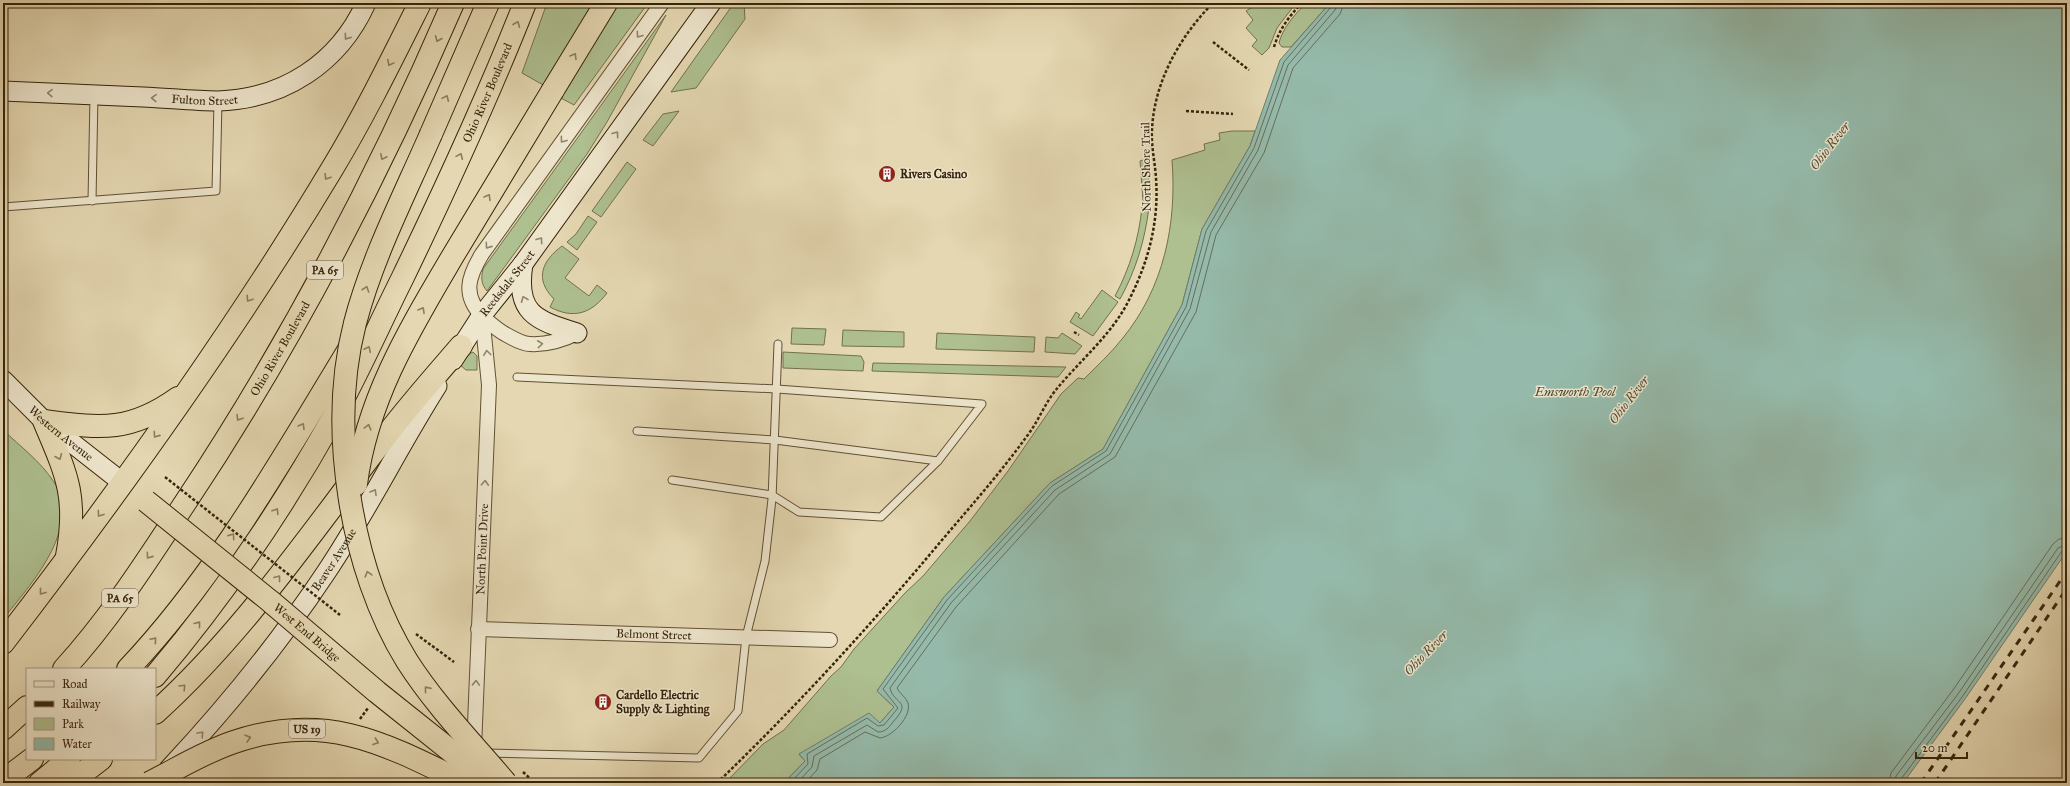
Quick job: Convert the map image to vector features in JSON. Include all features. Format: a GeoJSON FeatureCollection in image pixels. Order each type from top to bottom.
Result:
{"type":"FeatureCollection","features":[{"type":"Feature","properties":{"kind":"highway"},"geometry":{"type":"LineString","coordinates":[[7,636],[66,562],[187,392],[270,266],[332,168],[388,67],[420,3]]}},
{"type":"Feature","properties":{"kind":"highway","name":"Ohio River Boulevard"},"geometry":{"type":"LineString","coordinates":[[65,668],[98,628],[171,524],[212,463],[261,383],[346,232],[418,83],[453,3]]}},
{"type":"Feature","properties":{"kind":"highway"},"geometry":{"type":"LineString","coordinates":[[488,3],[375,262],[355,323],[349,352],[346,388],[345,455],[354,521],[363,560],[380,609],[407,661],[439,704],[506,783]]}},
{"type":"Feature","properties":{"kind":"highway","name":"Ohio River Boulevard"},"geometry":{"type":"LineString","coordinates":[[156,675],[202,619],[232,578],[305,465],[334,416],[444,192],[481,111],[525,3]]}},
{"type":"Feature","properties":{"kind":"highway"},"geometry":{"type":"LineString","coordinates":[[354,521],[355,491],[363,444],[376,401],[389,371],[442,274],[606,3]]}},
{"type":"Feature","properties":{"kind":"highway"},"geometry":{"type":"LineString","coordinates":[[129,668],[187,599],[244,518],[290,447],[444,192]]}},
{"type":"Feature","properties":{"kind":"highway"},"geometry":{"type":"LineString","coordinates":[[156,713],[204,665],[262,599],[390,431],[462,346]]}},
{"type":"Feature","properties":{"kind":"highway"},"geometry":{"type":"LineString","coordinates":[[44,421],[92,427],[106,427],[134,422],[160,410],[187,392]]}},
{"type":"Feature","properties":{"kind":"highway"},"geometry":{"type":"LineString","coordinates":[[44,421],[63,466],[71,494],[72,525],[66,562]]}},
{"type":"Feature","properties":{"kind":"highway","name":"West End Bridge"},"geometry":{"type":"LineString","coordinates":[[123,482],[270,601],[377,692],[492,783]]}},
{"type":"Feature","properties":{"kind":"highway"},"geometry":{"type":"LineString","coordinates":[[3,730],[26,708]]}},
{"type":"Feature","properties":{"kind":"highway","name":"US 19"},"geometry":{"type":"LineString","coordinates":[[149,783],[210,752],[234,742],[257,736],[297,729],[335,731],[369,739],[409,755],[464,783]]}},
{"type":"Feature","properties":{"kind":"highway"},"geometry":{"type":"LineString","coordinates":[[3,781],[31,760]]}},
{"type":"Feature","properties":{"kind":"highway"},"geometry":{"type":"LineString","coordinates":[[40,783],[68,760]]}},
{"type":"Feature","properties":{"kind":"highway"},"geometry":{"type":"LineString","coordinates":[[70,783],[100,760]]}},
{"type":"Feature","properties":{"kind":"main road","name":"Fulton Street"},"geometry":{"type":"LineString","coordinates":[[3,92],[218,100],[258,96],[270,93],[294,83],[311,73],[341,44],[353,28],[366,3]]}},
{"type":"Feature","properties":{"kind":"main road"},"geometry":{"type":"LineString","coordinates":[[668,61],[696,3]]}},
{"type":"Feature","properties":{"kind":"main road","name":"Reedsdale Street"},"geometry":{"type":"LineString","coordinates":[[482,315],[523,264],[711,3]]}},
{"type":"Feature","properties":{"kind":"main road"},"geometry":{"type":"LineString","coordinates":[[523,264],[521,290],[533,315],[543,322],[577,333]]}},
{"type":"Feature","properties":{"kind":"main road","name":"Beaver Avenue"},"geometry":{"type":"LineString","coordinates":[[155,783],[213,722],[253,673],[306,602],[358,520],[423,408],[482,315]]}},
{"type":"Feature","properties":{"kind":"main road","name":"Western Avenue"},"geometry":{"type":"LineString","coordinates":[[3,380],[44,421],[123,482]]}},
{"type":"Feature","properties":{"kind":"street","name":"Reedsdale Street"},"geometry":{"type":"LineString","coordinates":[[482,315],[475,308],[469,288],[470,278],[475,266],[662,3]]}},
{"type":"Feature","properties":{"kind":"street"},"geometry":{"type":"LineString","coordinates":[[482,315],[496,329],[529,345],[559,342],[577,333]]}},
{"type":"Feature","properties":{"kind":"street","name":"North Point Drive"},"geometry":{"type":"LineString","coordinates":[[473,783],[489,385],[482,315]]}},
{"type":"Feature","properties":{"kind":"street","name":"Belmont Street"},"geometry":{"type":"LineString","coordinates":[[478,629],[830,640]]}},
{"type":"Feature","properties":{"kind":"lane"},"geometry":{"type":"LineString","coordinates":[[92,201],[94,95]]}},
{"type":"Feature","properties":{"kind":"lane"},"geometry":{"type":"LineString","coordinates":[[3,207],[216,191],[218,100]]}},
{"type":"Feature","properties":{"kind":"lane"},"geometry":{"type":"LineString","coordinates":[[474,752],[699,758],[738,711],[746,637],[765,561],[772,495],[778,344]]}},
{"type":"Feature","properties":{"kind":"lane"},"geometry":{"type":"LineString","coordinates":[[517,377],[777,389],[982,404],[938,461],[881,517],[799,512],[772,495],[672,480]]}},
{"type":"Feature","properties":{"kind":"lane"},"geometry":{"type":"LineString","coordinates":[[637,431],[775,440],[938,461]]}},
{"type":"Feature","properties":{"kind":"path","name":"North Shore Trail"},"geometry":{"type":"LineString","coordinates":[[717,783],[807,694],[907,581],[1028,436],[1054,393],[1117,319],[1128,302],[1141,276],[1150,252],[1154,227],[1156,180],[1152,130],[1155,108],[1167,71],[1179,46],[1192,24],[1213,3]]}},
{"type":"Feature","properties":{"kind":"path"},"geometry":{"type":"LineString","coordinates":[[1274,47],[1286,22],[1302,3]]}},
{"type":"Feature","properties":{"kind":"path"},"geometry":{"type":"LineString","coordinates":[[1213,42],[1249,70]]}},
{"type":"Feature","properties":{"kind":"path"},"geometry":{"type":"LineString","coordinates":[[1186,111],[1233,114]]}},
{"type":"Feature","properties":{"kind":"path"},"geometry":{"type":"LineString","coordinates":[[1142,204],[1148,204]]}},
{"type":"Feature","properties":{"kind":"path"},"geometry":{"type":"LineString","coordinates":[[1074,332],[1079,335]]}},
{"type":"Feature","properties":{"kind":"path"},"geometry":{"type":"LineString","coordinates":[[166,477],[340,615]]}},
{"type":"Feature","properties":{"kind":"path"},"geometry":{"type":"LineString","coordinates":[[422,638],[454,662]]}},
{"type":"Feature","properties":{"kind":"green space"},"geometry":{"type":"Polygon","coordinates":[[[547,3],[597,3],[545,86],[522,73],[547,3]]]}},
{"type":"Feature","properties":{"kind":"green space"},"geometry":{"type":"Polygon","coordinates":[[[618,3],[648,3],[574,105],[559,97],[618,3]]]}},
{"type":"Feature","properties":{"kind":"green space"},"geometry":{"type":"Polygon","coordinates":[[[734,3],[744,3],[745,19],[696,88],[671,92],[734,3]]]}},
{"type":"Feature","properties":{"kind":"green space"},"geometry":{"type":"Polygon","coordinates":[[[1259,3],[1296,3],[1277,28],[1269,48],[1262,55],[1252,46],[1257,40],[1246,28],[1253,20],[1246,11],[1259,3]]]}},
{"type":"Feature","properties":{"kind":"green space"},"geometry":{"type":"Polygon","coordinates":[[[1307,3],[1330,3],[1291,47],[1282,47],[1279,43],[1283,32],[1298,11],[1307,3]]]}},
{"type":"Feature","properties":{"kind":"green space"},"geometry":{"type":"Polygon","coordinates":[[[666,15],[607,122],[587,154],[487,291],[482,281],[483,269],[666,15]]]}},
{"type":"Feature","properties":{"kind":"green space"},"geometry":{"type":"Polygon","coordinates":[[[679,111],[653,146],[643,140],[663,114],[679,111]]]}},
{"type":"Feature","properties":{"kind":"green space"},"geometry":{"type":"Polygon","coordinates":[[[1232,131],[1255,131],[1250,146],[1202,229],[1182,305],[1103,449],[1050,483],[944,597],[877,691],[894,707],[880,723],[799,754],[805,761],[784,783],[725,783],[763,744],[784,730],[831,676],[841,667],[854,649],[905,593],[923,576],[970,521],[1008,471],[1061,394],[1078,378],[1084,379],[1122,339],[1148,299],[1158,277],[1165,254],[1172,208],[1172,160],[1205,150],[1204,144],[1220,140],[1219,133],[1232,131]]]}},
{"type":"Feature","properties":{"kind":"green space"},"geometry":{"type":"Polygon","coordinates":[[[1147,159],[1149,177],[1148,201],[1143,201],[1140,161],[1147,159]]]}},
{"type":"Feature","properties":{"kind":"green space"},"geometry":{"type":"Polygon","coordinates":[[[627,162],[636,169],[601,217],[592,211],[627,162]]]}},
{"type":"Feature","properties":{"kind":"green space"},"geometry":{"type":"Polygon","coordinates":[[[1142,207],[1149,207],[1145,231],[1131,277],[1120,299],[1115,296],[1133,253],[1139,230],[1142,207]]]}},
{"type":"Feature","properties":{"kind":"green space"},"geometry":{"type":"Polygon","coordinates":[[[588,216],[597,222],[577,250],[567,242],[576,234],[588,216]]]}},
{"type":"Feature","properties":{"kind":"green space"},"geometry":{"type":"Polygon","coordinates":[[[562,246],[579,259],[565,278],[589,296],[597,285],[607,293],[589,310],[575,314],[559,311],[550,307],[554,299],[544,284],[542,277],[543,271],[545,264],[562,246]]]}},
{"type":"Feature","properties":{"kind":"green space"},"geometry":{"type":"Polygon","coordinates":[[[1102,290],[1118,302],[1093,336],[1070,322],[1076,312],[1080,315],[1078,317],[1081,319],[1102,290]]]}},
{"type":"Feature","properties":{"kind":"green space"},"geometry":{"type":"Polygon","coordinates":[[[792,328],[826,329],[824,345],[791,344],[792,328]]]}},
{"type":"Feature","properties":{"kind":"green space"},"geometry":{"type":"Polygon","coordinates":[[[843,330],[904,332],[904,347],[842,346],[843,330]]]}},
{"type":"Feature","properties":{"kind":"green space"},"geometry":{"type":"Polygon","coordinates":[[[937,333],[1035,337],[1034,352],[936,349],[937,333]]]}},
{"type":"Feature","properties":{"kind":"green space"},"geometry":{"type":"Polygon","coordinates":[[[1062,333],[1082,346],[1075,354],[1045,352],[1046,337],[1058,338],[1062,333]]]}},
{"type":"Feature","properties":{"kind":"green space"},"geometry":{"type":"Polygon","coordinates":[[[473,352],[477,356],[477,370],[466,370],[460,365],[469,354],[473,352]]]}},
{"type":"Feature","properties":{"kind":"green space"},"geometry":{"type":"Polygon","coordinates":[[[783,352],[861,356],[864,362],[863,371],[783,368],[783,352]]]}},
{"type":"Feature","properties":{"kind":"green space"},"geometry":{"type":"Polygon","coordinates":[[[873,363],[1066,367],[1058,377],[872,371],[873,363]]]}},
{"type":"Feature","properties":{"kind":"green space"},"geometry":{"type":"Polygon","coordinates":[[[3,430],[37,461],[54,482],[61,500],[62,518],[58,537],[50,555],[39,573],[3,619],[3,430]]]}},
{"type":"Feature","properties":{"kind":"water","name":"Emsworth Pool"},"geometry":{"type":"Polygon","coordinates":[[[1330,3],[2067,3],[2067,551],[1965,699],[1903,783],[784,783],[805,761],[799,754],[869,713],[880,723],[894,707],[877,691],[944,597],[1050,483],[1103,449],[1182,305],[1202,229],[1250,146],[1280,60],[1330,3]]]}},
{"type":"Feature","properties":{"kind":"railway"},"geometry":{"type":"LineString","coordinates":[[1921,783],[2067,571]]}},
{"type":"Feature","properties":{"kind":"railway"},"geometry":{"type":"LineString","coordinates":[[1935,783],[2067,588]]}},
{"type":"Feature","properties":{"kind":"place","name":"Rivers Casino"},"geometry":{"type":"Point","coordinates":[887,174]}},
{"type":"Feature","properties":{"kind":"place","name":"Cardello Electric Supply & Lighting"},"geometry":{"type":"Point","coordinates":[603,702]}},
{"type":"Feature","properties":{"kind":"water label","name":"Ohio River"},"geometry":{"type":"Point","coordinates":[1830,146]}},
{"type":"Feature","properties":{"kind":"water label","name":"Ohio River"},"geometry":{"type":"Point","coordinates":[1629,400]}},
{"type":"Feature","properties":{"kind":"water label","name":"Ohio River"},"geometry":{"type":"Point","coordinates":[1426,653]}}]}
